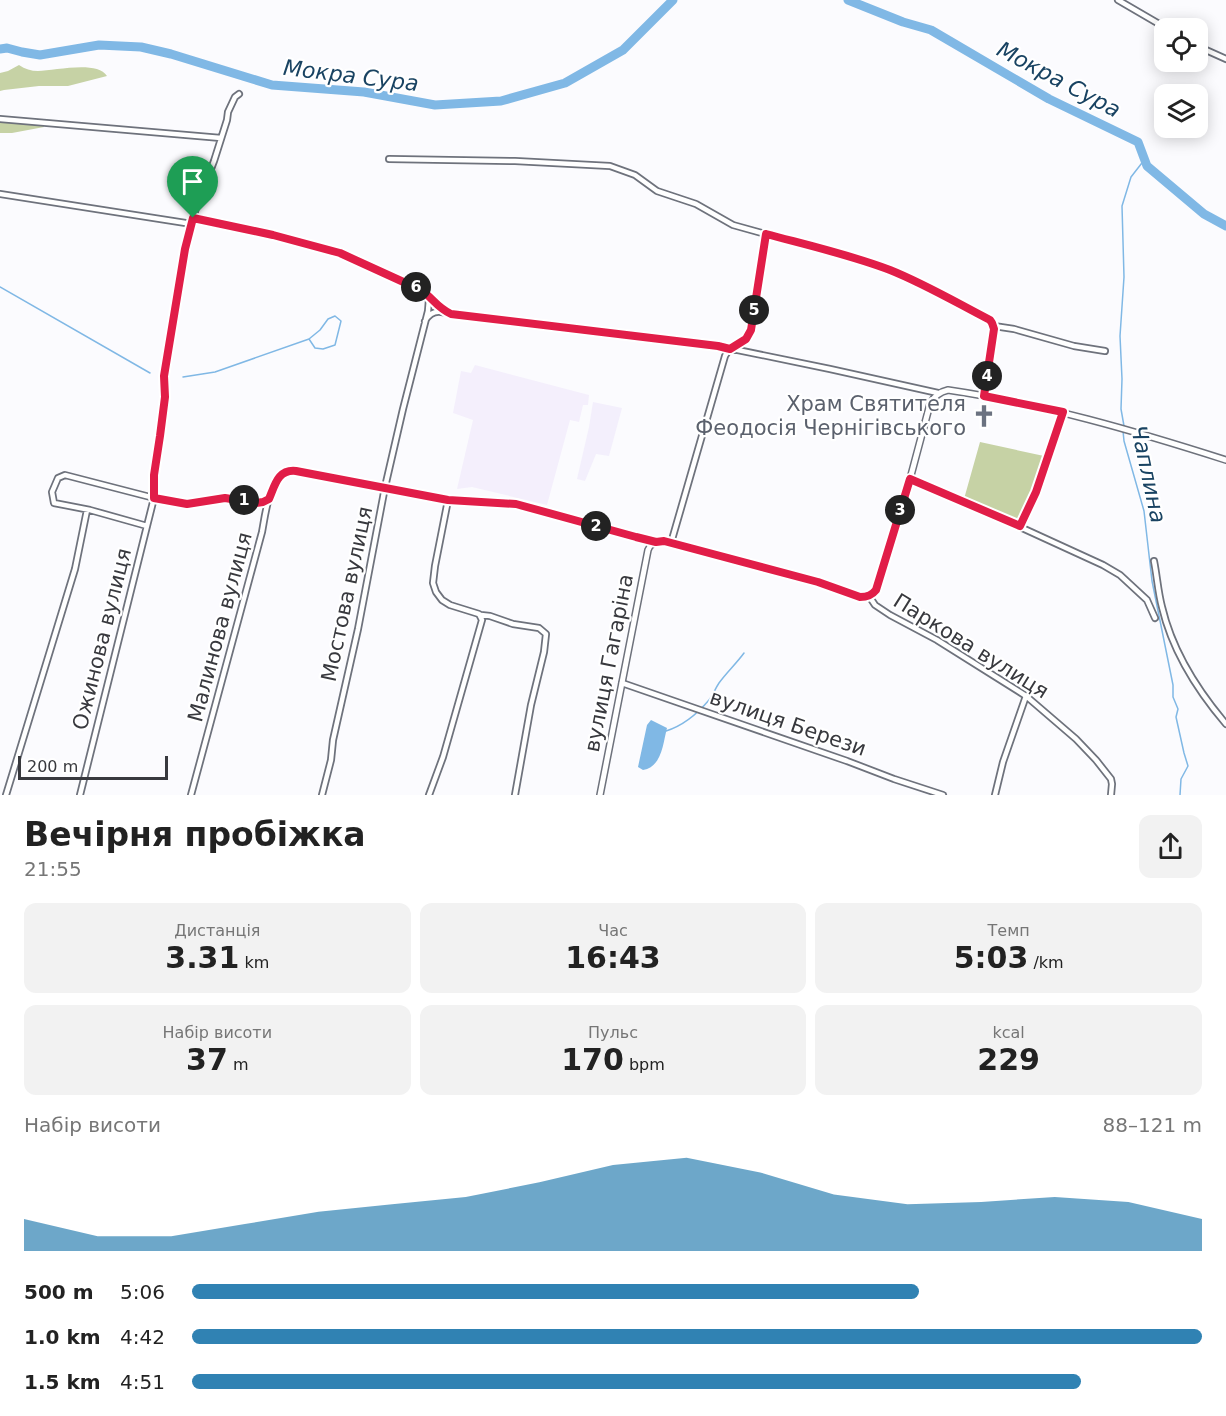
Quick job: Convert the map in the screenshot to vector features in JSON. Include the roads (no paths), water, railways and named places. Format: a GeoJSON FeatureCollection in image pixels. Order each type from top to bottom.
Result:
{"type":"FeatureCollection","features":[{"type":"Feature","properties":{"kind":"street"},"geometry":{"type":"LineString","coordinates":[[1118,0],[1154,21]]}},
{"type":"Feature","properties":{"kind":"street"},"geometry":{"type":"LineString","coordinates":[[1208,51],[1226,59]]}},
{"type":"Feature","properties":{"kind":"street"},"geometry":{"type":"LineString","coordinates":[[154,498],[154,475],[165,397],[164,376],[185,249],[232,101],[239,94]]}},
{"type":"Feature","properties":{"kind":"street"},"geometry":{"type":"LineString","coordinates":[[0,119],[221,138]]}},
{"type":"Feature","properties":{"kind":"street"},"geometry":{"type":"LineString","coordinates":[[389,159],[515,161],[610,166],[635,175],[657,191],[696,204],[734,225],[890,270],[990,320],[994,326],[984,396]]}},
{"type":"Feature","properties":{"kind":"street"},"geometry":{"type":"LineString","coordinates":[[0,195],[192,224]]}},
{"type":"Feature","properties":{"kind":"street"},"geometry":{"type":"LineString","coordinates":[[193,218],[273,235],[340,253],[425,292],[441,309],[451,314]]}},
{"type":"Feature","properties":{"kind":"street"},"geometry":{"type":"LineString","coordinates":[[671,543],[725,356],[730,349],[746,339],[751,330],[766,234]]}},
{"type":"Feature","properties":{"kind":"street","name":"Мостова вулиця"},"geometry":{"type":"LineString","coordinates":[[322,795],[358,629],[385,488],[429,306],[428,295]]}},
{"type":"Feature","properties":{"kind":"street"},"geometry":{"type":"LineString","coordinates":[[425,321],[433,313],[441,312],[718,346],[938,393],[948,390],[1063,412],[1226,460]]}},
{"type":"Feature","properties":{"kind":"street"},"geometry":{"type":"LineString","coordinates":[[994,326],[1014,329],[1074,346],[1105,351]]}},
{"type":"Feature","properties":{"kind":"street"},"geometry":{"type":"LineString","coordinates":[[869,596],[876,590],[930,404],[938,393]]}},
{"type":"Feature","properties":{"kind":"street"},"geometry":{"type":"LineString","coordinates":[[1020,526],[1036,492],[1063,412]]}},
{"type":"Feature","properties":{"kind":"street","name":"Паркова вулиця"},"geometry":{"type":"LineString","coordinates":[[286,472],[296,471],[448,500],[516,504],[818,582],[860,597],[869,596],[875,605],[890,615],[937,640],[1026,696],[1076,739],[1096,760],[1110,779],[1112,784],[1110,795]]}},
{"type":"Feature","properties":{"kind":"street","name":"Малинова вулиця"},"geometry":{"type":"LineString","coordinates":[[191,795],[269,499],[277,480],[286,472]]}},
{"type":"Feature","properties":{"kind":"street"},"geometry":{"type":"LineString","coordinates":[[147,526],[54,503],[52,492],[58,477],[64,475],[187,504],[225,498],[256,503],[269,499]]}},
{"type":"Feature","properties":{"kind":"street"},"geometry":{"type":"LineString","coordinates":[[910,479],[1020,526],[1103,565],[1120,575],[1147,600],[1155,618]]}},
{"type":"Feature","properties":{"kind":"street","name":"Ожинова вулиця"},"geometry":{"type":"LineString","coordinates":[[80,795],[154,498]]}},
{"type":"Feature","properties":{"kind":"street"},"geometry":{"type":"LineString","coordinates":[[448,500],[435,566],[433,583],[436,592],[450,605],[513,624],[539,627],[546,634],[515,795]]}},
{"type":"Feature","properties":{"kind":"street"},"geometry":{"type":"LineString","coordinates":[[6,795],[75,568],[87,510]]}},
{"type":"Feature","properties":{"kind":"street","name":"вулиця Гагаріна"},"geometry":{"type":"LineString","coordinates":[[600,795],[648,550],[650,545],[656,542]]}},
{"type":"Feature","properties":{"kind":"street"},"geometry":{"type":"LineString","coordinates":[[1154,561],[1162,608],[1182,662],[1208,703],[1226,724]]}},
{"type":"Feature","properties":{"kind":"street"},"geometry":{"type":"LineString","coordinates":[[429,795],[443,757],[482,622],[480,615]]}},
{"type":"Feature","properties":{"kind":"street","name":"вулиця Берези"},"geometry":{"type":"LineString","coordinates":[[622,683],[943,795]]}},
{"type":"Feature","properties":{"kind":"street"},"geometry":{"type":"LineString","coordinates":[[995,795],[1026,696]]}},
{"type":"Feature","properties":{"kind":"water"},"geometry":{"type":"Polygon","coordinates":[[[651,720],[667,728],[658,759],[649,768],[643,770],[638,767],[647,725],[651,720]]]}},
{"type":"Feature","properties":{"kind":"waterway","name":"Мокра Сура"},"geometry":{"type":"LineString","coordinates":[[0,49],[7,48],[40,55],[99,45],[141,47],[272,85],[364,92],[435,105],[501,101],[565,83],[623,50],[673,0]]}},
{"type":"Feature","properties":{"kind":"waterway","name":"Мокра Сура"},"geometry":{"type":"LineString","coordinates":[[848,0],[903,22],[931,30],[1049,99],[1138,142],[1147,166],[1204,214],[1226,226]]}},
{"type":"Feature","properties":{"kind":"waterway","name":"Чаплина"},"geometry":{"type":"LineString","coordinates":[[1124,426],[1121,409],[1120,336],[1124,277],[1122,206],[1131,177],[1145,159]]}},
{"type":"Feature","properties":{"kind":"waterway"},"geometry":{"type":"LineString","coordinates":[[0,287],[150,373]]}},
{"type":"Feature","properties":{"kind":"waterway"},"geometry":{"type":"LineString","coordinates":[[183,377],[215,372],[309,339],[328,319],[335,316],[341,321],[335,345],[323,349],[315,348],[309,339]]}},
{"type":"Feature","properties":{"kind":"waterway","name":"Чаплина"},"geometry":{"type":"LineString","coordinates":[[1123,431],[1144,511],[1152,581],[1173,685],[1173,697],[1178,709],[1176,717],[1188,766],[1181,779],[1180,795]]}},
{"type":"Feature","properties":{"kind":"waterway"},"geometry":{"type":"LineString","coordinates":[[666,731],[684,722],[700,710],[744,653]]}},
{"type":"Feature","properties":{"kind":"place","name":"Храм Святителя Феодосія Чернігівського"},"geometry":{"type":"Point","coordinates":[984,416]}}]}
